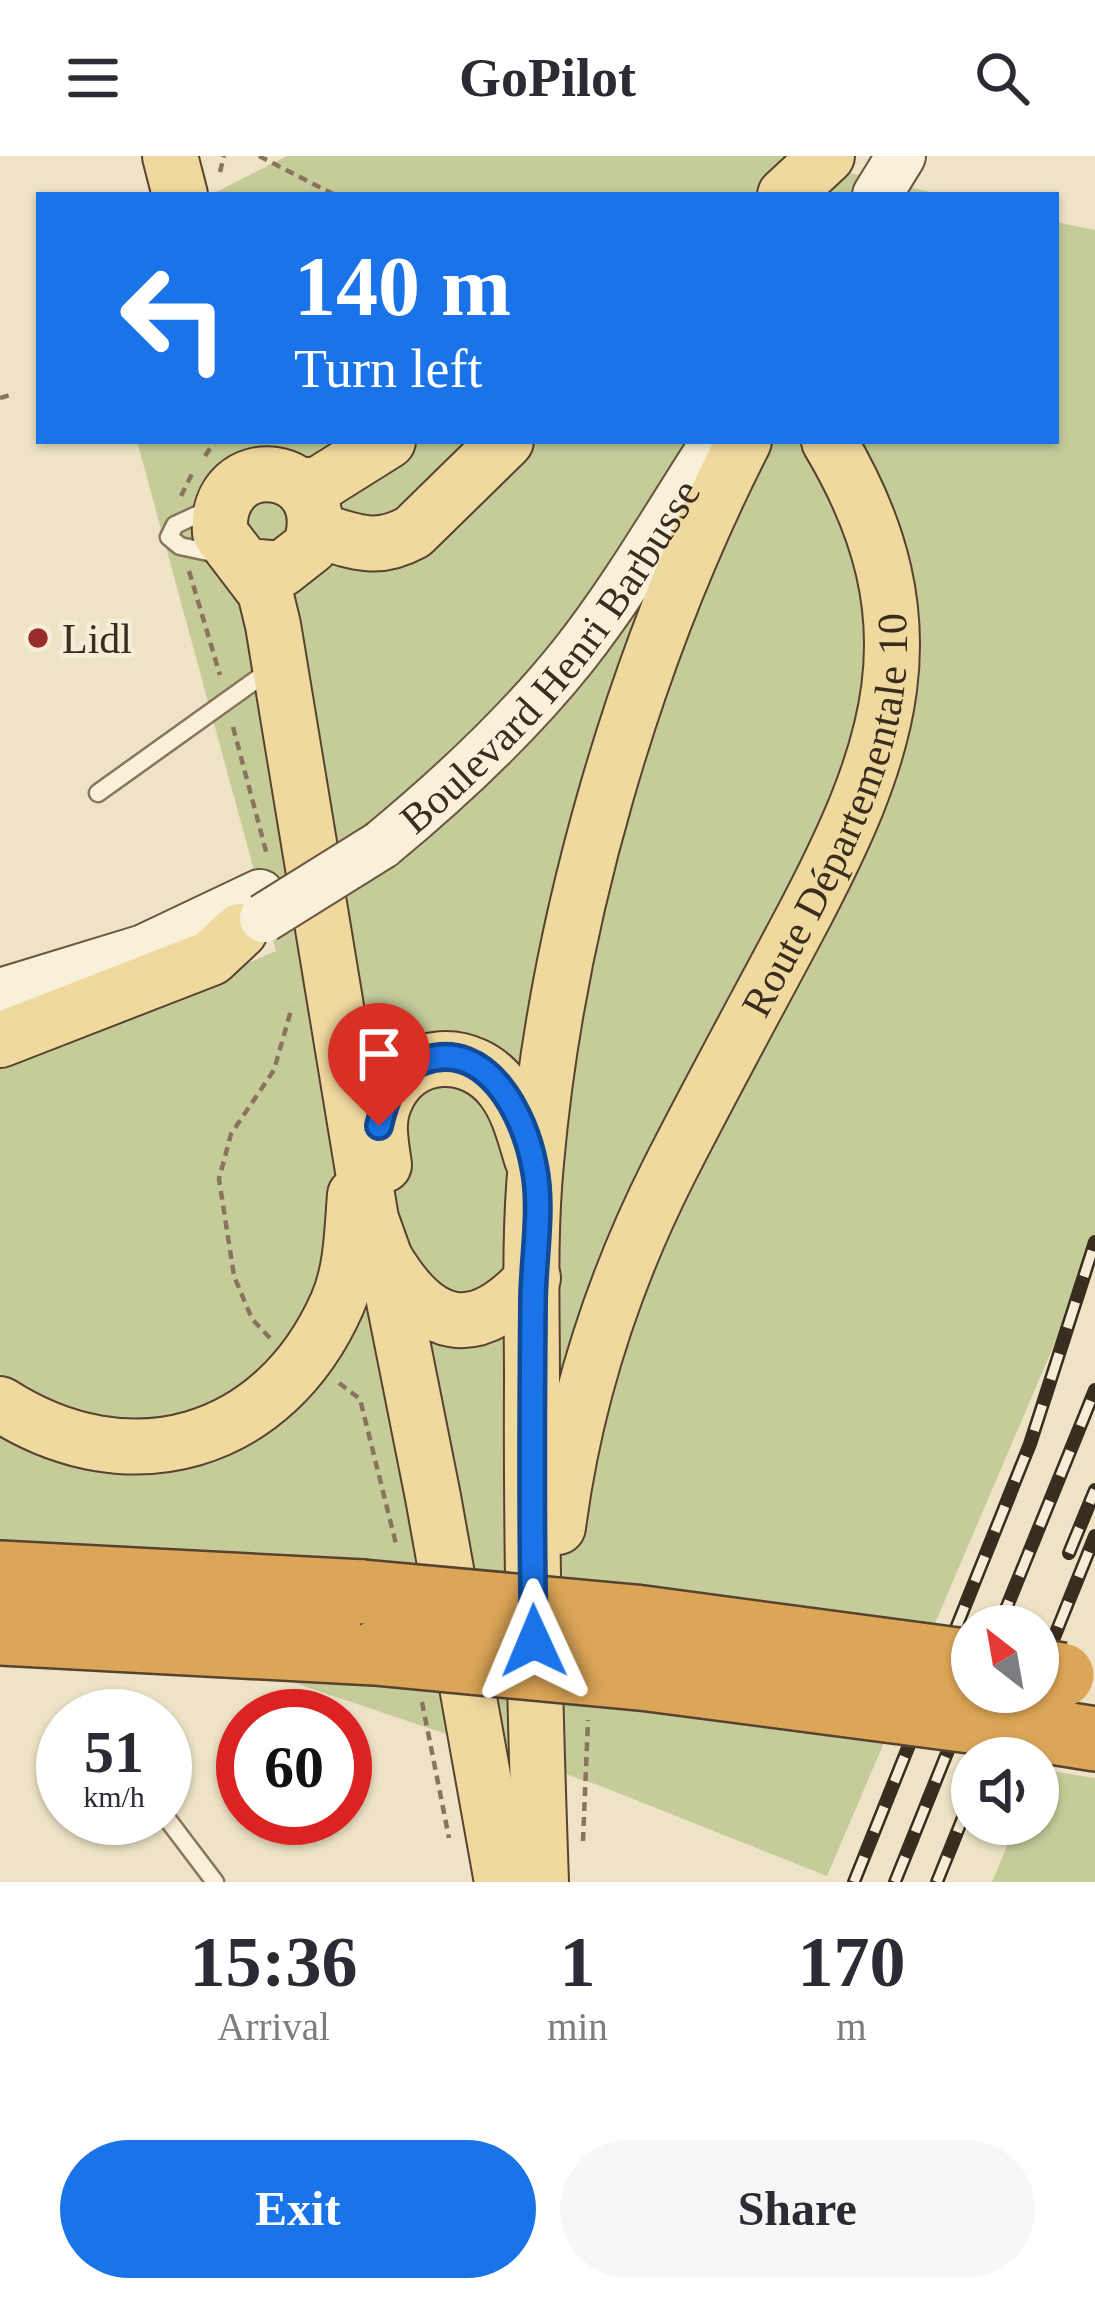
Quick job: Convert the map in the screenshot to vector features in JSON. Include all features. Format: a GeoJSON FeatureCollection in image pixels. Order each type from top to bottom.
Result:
{"type":"FeatureCollection","features":[{"type":"Feature","properties":{"kind":"highway"},"geometry":{"type":"LineString","coordinates":[[0,1573],[363,1592],[635,1617],[951,1659]]}},
{"type":"Feature","properties":{"kind":"highway"},"geometry":{"type":"LineString","coordinates":[[0,1633],[375,1653],[670,1682],[1066,1699]]}},
{"type":"Feature","properties":{"kind":"main road"},"geometry":{"type":"LineString","coordinates":[[170,156],[201,182]]}},
{"type":"Feature","properties":{"kind":"main road"},"geometry":{"type":"LineString","coordinates":[[788,192],[827,156]]}},
{"type":"Feature","properties":{"kind":"main road"},"geometry":{"type":"LineString","coordinates":[[844,192],[866,156]]}},
{"type":"Feature","properties":{"kind":"main road"},"geometry":{"type":"LineString","coordinates":[[879,192],[901,156]]}},
{"type":"Feature","properties":{"kind":"main road"},"geometry":{"type":"LineString","coordinates":[[383,444],[321,484],[294,484],[258,474],[228,478],[220,533],[265,592],[280,663],[371,1219],[386,1262],[502,1882]]}},
{"type":"Feature","properties":{"kind":"main road"},"geometry":{"type":"LineString","coordinates":[[294,484],[360,546],[397,541],[413,532],[503,444]]}},
{"type":"Feature","properties":{"kind":"main road","name":"Boulevard Henri Barbusse"},"geometry":{"type":"LineString","coordinates":[[0,993],[254,914],[466,770],[547,687],[602,617],[722,444]]}},
{"type":"Feature","properties":{"kind":"main road"},"geometry":{"type":"LineString","coordinates":[[541,1882],[535,1720],[533,1278],[535,1167],[547,1067],[574,926],[620,754],[684,574],[723,444]]}},
{"type":"Feature","properties":{"kind":"main road","name":"Route Départementale 10"},"geometry":{"type":"LineString","coordinates":[[535,1720],[575,1420],[615,1298],[667,1175],[848,834],[881,742],[890,691],[890,597],[849,474],[831,444]]}},
{"type":"Feature","properties":{"kind":"main road"},"geometry":{"type":"LineString","coordinates":[[241,562],[282,569],[310,547],[294,484]]}},
{"type":"Feature","properties":{"kind":"main road"},"geometry":{"type":"LineString","coordinates":[[0,1016],[90,990],[254,914]]}},
{"type":"Feature","properties":{"kind":"main road"},"geometry":{"type":"LineString","coordinates":[[0,1040],[211,958],[254,914]]}},
{"type":"Feature","properties":{"kind":"main road"},"geometry":{"type":"LineString","coordinates":[[533,1278],[487,1318],[448,1321],[432,1314],[386,1262],[389,1213],[379,1126],[392,1086],[408,1070],[440,1058],[476,1065],[504,1090],[535,1167]]}},
{"type":"Feature","properties":{"kind":"main road"},"geometry":{"type":"LineString","coordinates":[[0,1404],[39,1429],[102,1448],[168,1445],[233,1424],[285,1385],[339,1300],[350,1262],[359,1145]]}},
{"type":"Feature","properties":{"kind":"lane"},"geometry":{"type":"LineString","coordinates":[[98,793],[225,696],[280,663]]}},
{"type":"Feature","properties":{"kind":"lane"},"geometry":{"type":"LineString","coordinates":[[187,1845],[215,1882]]}},
{"type":"Feature","properties":{"kind":"path"},"geometry":{"type":"LineString","coordinates":[[201,182],[219,170],[224,156]]}},
{"type":"Feature","properties":{"kind":"path"},"geometry":{"type":"LineString","coordinates":[[260,156],[329,192]]}},
{"type":"Feature","properties":{"kind":"path"},"geometry":{"type":"LineString","coordinates":[[0,398],[10,395]]}},
{"type":"Feature","properties":{"kind":"green space"},"geometry":{"type":"Polygon","coordinates":[[[287,156],[808,156],[803,162],[930,192],[216,192],[287,156]]]}},
{"type":"Feature","properties":{"kind":"green space"},"geometry":{"type":"Polygon","coordinates":[[[1059,223],[1095,230],[1095,1249],[827,1876],[598,1785],[372,1709],[372,1689],[312,1689],[0,1584],[0,1067],[276,951],[138,444],[1059,444],[1059,223]]]}},
{"type":"Feature","properties":{"kind":"green space"},"geometry":{"type":"Polygon","coordinates":[[[1059,1772],[1095,1778],[1095,1882],[992,1882],[1007,1845],[1059,1845],[1059,1772]]]}},
{"type":"Feature","properties":{"kind":"railway"},"geometry":{"type":"LineString","coordinates":[[854,1882],[1030,1444],[1095,1242]]}},
{"type":"Feature","properties":{"kind":"railway"},"geometry":{"type":"LineString","coordinates":[[1008,1605],[1095,1390]]}},
{"type":"Feature","properties":{"kind":"railway"},"geometry":{"type":"LineString","coordinates":[[1069,1553],[1095,1490]]}},
{"type":"Feature","properties":{"kind":"railway"},"geometry":{"type":"LineString","coordinates":[[1059,1625],[1095,1536]]}},
{"type":"Feature","properties":{"kind":"railway"},"geometry":{"type":"LineString","coordinates":[[895,1882],[963,1713]]}},
{"type":"Feature","properties":{"kind":"railway"},"geometry":{"type":"LineString","coordinates":[[995,1737],[1005,1713]]}},
{"type":"Feature","properties":{"kind":"railway"},"geometry":{"type":"LineString","coordinates":[[937,1882],[952,1845]]}},
{"type":"Feature","properties":{"kind":"place","name":"Lidl"},"geometry":{"type":"Point","coordinates":[38,638]}},
{"type":"Feature","properties":{"kind":"route"},"geometry":{"type":"LineString","coordinates":[[379,1126],[392,1086],[408,1070],[424,1061],[456,1058],[476,1065],[504,1090],[535,1167],[534,1641]]}}]}
